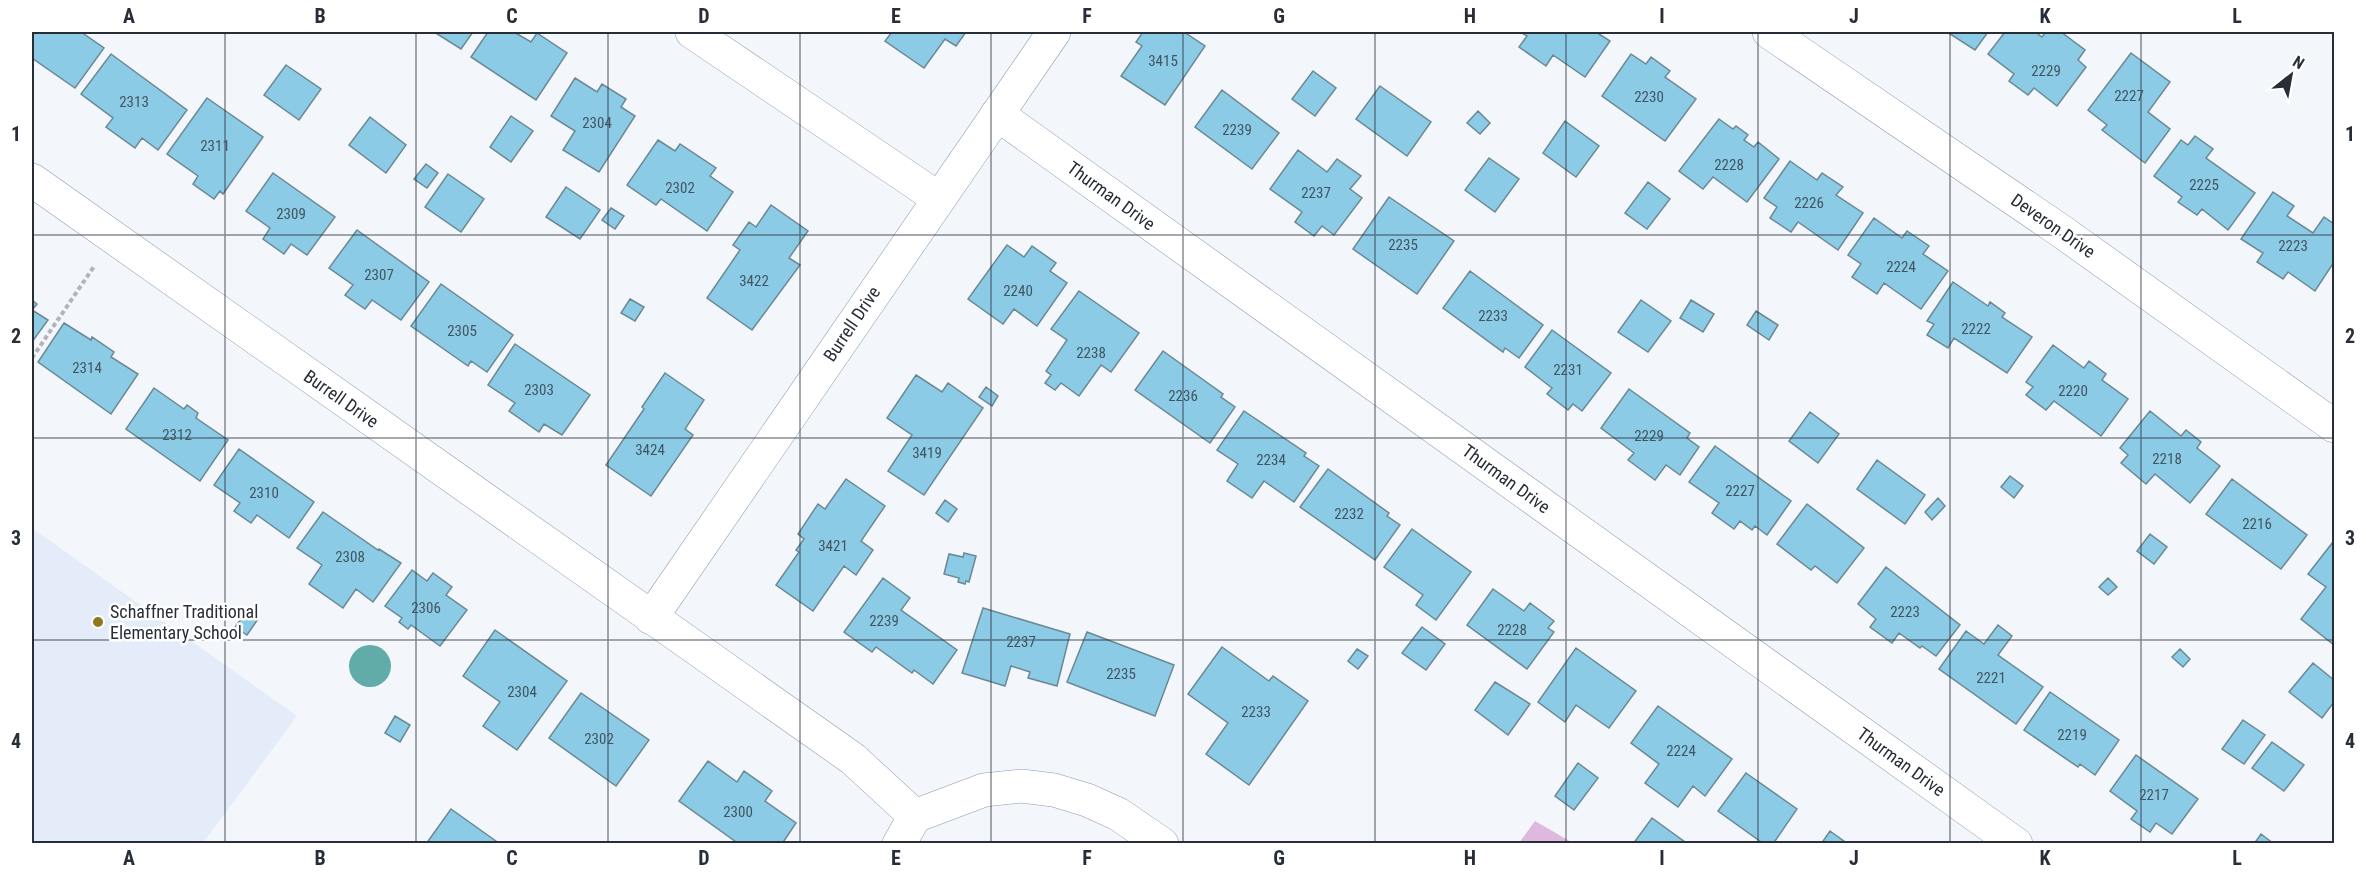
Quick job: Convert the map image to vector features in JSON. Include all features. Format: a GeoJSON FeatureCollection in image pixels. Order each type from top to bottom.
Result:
{"type":"FeatureCollection","features":[{"type":"Feature","properties":{"kind":"street"},"geometry":{"type":"LineString","coordinates":[[692,32],[938,198]]}},
{"type":"Feature","properties":{"kind":"street","name":"Burrell Drive"},"geometry":{"type":"LineString","coordinates":[[651,618],[1054,32]]}},
{"type":"Feature","properties":{"kind":"street","name":"Deveron Drive"},"geometry":{"type":"LineString","coordinates":[[1769,32],[2061,231],[2334,426]]}},
{"type":"Feature","properties":{"kind":"street","name":"Thurman Drive"},"geometry":{"type":"LineString","coordinates":[[997,114],[2016,843]]}},
{"type":"Feature","properties":{"kind":"street","name":"Burrell Drive"},"geometry":{"type":"LineString","coordinates":[[32,180],[853,759],[915,816]]}},
{"type":"Feature","properties":{"kind":"street"},"geometry":{"type":"LineString","coordinates":[[899,843],[915,816],[984,790],[1021,786],[1054,790],[1087,800],[1118,814],[1162,843]]}},
{"type":"Feature","properties":{"kind":"path"},"geometry":{"type":"LineString","coordinates":[[32,358],[113,237]]}},
{"type":"Feature","properties":{"kind":"shaded area","name":"Schaffner Traditional Elementary School"},"geometry":{"type":"Polygon","coordinates":[[[32,528],[297,716],[203,843],[32,843],[32,528]]]}},
{"type":"Feature","properties":{"kind":"shaded area"},"geometry":{"type":"Polygon","coordinates":[[[1535,821],[1573,843],[1519,843],[1535,821]]]}},
{"type":"Feature","properties":{"kind":"water"},"geometry":{"type":"Polygon","coordinates":[[[370,645],[385,651],[391,666],[385,681],[370,687],[355,681],[349,666],[355,651],[370,645]]]}},
{"type":"Feature","properties":{"kind":"building"},"geometry":{"type":"Polygon","coordinates":[[[32,32],[81,32],[104,48],[75,88],[32,58],[32,32]]]}},
{"type":"Feature","properties":{"kind":"building"},"geometry":{"type":"Polygon","coordinates":[[[434,32],[473,32],[461,49],[434,32]]]}},
{"type":"Feature","properties":{"kind":"building"},"geometry":{"type":"Polygon","coordinates":[[[488,32],[514,32],[531,42],[537,33],[567,53],[536,100],[471,57],[488,32]]]}},
{"type":"Feature","properties":{"kind":"building"},"geometry":{"type":"Polygon","coordinates":[[[892,32],[966,32],[956,46],[945,39],[924,68],[885,41],[892,32]]]}},
{"type":"Feature","properties":{"kind":"building"},"geometry":{"type":"Polygon","coordinates":[[[1143,32],[1184,32],[1205,46],[1165,105],[1121,76],[1142,46],[1136,42],[1143,32]]]}},
{"type":"Feature","properties":{"kind":"building"},"geometry":{"type":"Polygon","coordinates":[[[1520,32],[1596,32],[1610,41],[1585,77],[1553,55],[1546,66],[1519,47],[1527,36],[1520,32]]]}},
{"type":"Feature","properties":{"kind":"building"},"geometry":{"type":"Polygon","coordinates":[[[1947,32],[1988,32],[1975,50],[1947,32]]]}},
{"type":"Feature","properties":{"kind":"building"},"geometry":{"type":"Polygon","coordinates":[[[2005,32],[2035,32],[2042,37],[2046,32],[2061,32],[2085,50],[2078,60],[2086,67],[2057,106],[2034,88],[2028,95],[2009,81],[2014,74],[1988,54],[2005,32]]]}},
{"type":"Feature","properties":{"kind":"building"},"geometry":{"type":"Polygon","coordinates":[[[2131,53],[2170,82],[2148,112],[2170,129],[2145,163],[2102,130],[2107,125],[2088,110],[2131,53]]]}},
{"type":"Feature","properties":{"kind":"building"},"geometry":{"type":"Polygon","coordinates":[[[111,54],[187,110],[158,150],[142,138],[135,148],[106,127],[113,118],[81,94],[111,54]]]}},
{"type":"Feature","properties":{"kind":"building"},"geometry":{"type":"Polygon","coordinates":[[[1631,54],[1646,64],[1651,57],[1670,71],[1665,77],[1696,99],[1665,141],[1602,96],[1631,54]]]}},
{"type":"Feature","properties":{"kind":"building"},"geometry":{"type":"Polygon","coordinates":[[[286,65],[321,89],[299,120],[264,95],[286,65]]]}},
{"type":"Feature","properties":{"kind":"building"},"geometry":{"type":"Polygon","coordinates":[[[1313,71],[1336,88],[1315,116],[1292,99],[1313,71]]]}},
{"type":"Feature","properties":{"kind":"building"},"geometry":{"type":"Polygon","coordinates":[[[575,78],[597,92],[602,84],[626,99],[621,107],[635,116],[599,172],[563,150],[575,131],[551,116],[575,78]]]}},
{"type":"Feature","properties":{"kind":"building"},"geometry":{"type":"Polygon","coordinates":[[[1380,86],[1431,122],[1407,156],[1356,119],[1380,86]]]}},
{"type":"Feature","properties":{"kind":"building"},"geometry":{"type":"Polygon","coordinates":[[[1222,90],[1279,133],[1252,169],[1195,127],[1222,90]]]}},
{"type":"Feature","properties":{"kind":"building"},"geometry":{"type":"Polygon","coordinates":[[[207,98],[263,137],[223,194],[220,191],[214,199],[193,184],[198,176],[167,154],[207,98]]]}},
{"type":"Feature","properties":{"kind":"building"},"geometry":{"type":"Polygon","coordinates":[[[1478,111],[1490,123],[1480,134],[1467,123],[1478,111]]]}},
{"type":"Feature","properties":{"kind":"building"},"geometry":{"type":"Polygon","coordinates":[[[511,116],[533,131],[511,162],[490,147],[511,116]]]}},
{"type":"Feature","properties":{"kind":"building"},"geometry":{"type":"Polygon","coordinates":[[[370,117],[406,145],[386,173],[349,145],[370,117]]]}},
{"type":"Feature","properties":{"kind":"building"},"geometry":{"type":"Polygon","coordinates":[[[1719,119],[1733,129],[1736,126],[1748,135],[1744,140],[1754,147],[1758,142],[1779,159],[1747,202],[1713,177],[1703,189],[1679,171],[1719,119]]]}},
{"type":"Feature","properties":{"kind":"building"},"geometry":{"type":"Polygon","coordinates":[[[1565,121],[1599,146],[1576,177],[1543,153],[1565,121]]]}},
{"type":"Feature","properties":{"kind":"building"},"geometry":{"type":"Polygon","coordinates":[[[2195,136],[2213,149],[2206,158],[2255,193],[2228,230],[2202,209],[2197,215],[2178,202],[2182,197],[2154,176],[2181,140],[2188,145],[2195,136]]]}},
{"type":"Feature","properties":{"kind":"building"},"geometry":{"type":"Polygon","coordinates":[[[658,140],[675,151],[680,144],[716,168],[710,176],[733,192],[707,231],[661,199],[656,205],[627,185],[658,140]]]}},
{"type":"Feature","properties":{"kind":"building"},"geometry":{"type":"Polygon","coordinates":[[[1298,150],[1327,172],[1337,159],[1361,176],[1350,189],[1362,198],[1334,235],[1322,226],[1314,236],[1295,222],[1302,212],[1270,189],[1298,150]]]}},
{"type":"Feature","properties":{"kind":"building"},"geometry":{"type":"Polygon","coordinates":[[[1489,158],[1519,179],[1495,212],[1465,190],[1489,158]]]}},
{"type":"Feature","properties":{"kind":"building"},"geometry":{"type":"Polygon","coordinates":[[[1790,161],[1817,180],[1822,173],[1843,187],[1836,195],[1863,213],[1838,250],[1798,222],[1791,232],[1770,218],[1777,207],[1764,198],[1790,161]]]}},
{"type":"Feature","properties":{"kind":"building"},"geometry":{"type":"Polygon","coordinates":[[[426,164],[438,173],[427,188],[414,179],[426,164]]]}},
{"type":"Feature","properties":{"kind":"building"},"geometry":{"type":"Polygon","coordinates":[[[273,173],[335,217],[307,255],[291,244],[284,254],[263,239],[270,228],[246,211],[273,173]]]}},
{"type":"Feature","properties":{"kind":"building"},"geometry":{"type":"Polygon","coordinates":[[[448,174],[484,199],[461,232],[425,207],[448,174]]]}},
{"type":"Feature","properties":{"kind":"building"},"geometry":{"type":"Polygon","coordinates":[[[1648,182],[1670,199],[1647,229],[1625,213],[1648,182]]]}},
{"type":"Feature","properties":{"kind":"building"},"geometry":{"type":"Polygon","coordinates":[[[566,187],[600,210],[580,239],[546,217],[566,187]]]}},
{"type":"Feature","properties":{"kind":"building"},"geometry":{"type":"Polygon","coordinates":[[[2273,192],[2294,206],[2287,216],[2313,233],[2324,217],[2334,224],[2334,262],[2315,291],[2288,272],[2283,279],[2257,262],[2263,253],[2241,239],[2273,192]]]}},
{"type":"Feature","properties":{"kind":"building"},"geometry":{"type":"Polygon","coordinates":[[[1389,197],[1454,241],[1417,294],[1353,249],[1389,197]]]}},
{"type":"Feature","properties":{"kind":"building"},"geometry":{"type":"Polygon","coordinates":[[[771,205],[808,231],[789,258],[800,265],[752,330],[707,298],[740,250],[733,245],[749,222],[756,227],[771,205]]]}},
{"type":"Feature","properties":{"kind":"building"},"geometry":{"type":"Polygon","coordinates":[[[611,208],[624,216],[615,229],[602,220],[611,208]]]}},
{"type":"Feature","properties":{"kind":"building"},"geometry":{"type":"Polygon","coordinates":[[[1874,218],[1902,238],[1907,231],[1929,246],[1923,254],[1948,271],[1921,309],[1884,283],[1877,294],[1852,277],[1861,264],[1848,255],[1874,218]]]}},
{"type":"Feature","properties":{"kind":"building"},"geometry":{"type":"Polygon","coordinates":[[[357,230],[429,282],[401,320],[372,300],[365,309],[345,295],[353,285],[329,268],[357,230]]]}},
{"type":"Feature","properties":{"kind":"building"},"geometry":{"type":"Polygon","coordinates":[[[1007,245],[1024,257],[1032,246],[1056,263],[1050,271],[1067,283],[1037,326],[1014,309],[1003,324],[968,299],[1007,245]]]}},
{"type":"Feature","properties":{"kind":"building"},"geometry":{"type":"Polygon","coordinates":[[[1470,271],[1543,325],[1519,358],[1505,348],[1503,352],[1443,308],[1470,271]]]}},
{"type":"Feature","properties":{"kind":"building"},"geometry":{"type":"Polygon","coordinates":[[[1953,282],[1988,306],[1990,302],[2005,313],[2002,317],[2032,337],[2007,373],[1954,338],[1948,348],[1927,335],[1934,324],[1927,321],[1953,282]]]}},
{"type":"Feature","properties":{"kind":"building"},"geometry":{"type":"Polygon","coordinates":[[[441,284],[513,335],[487,372],[471,361],[468,366],[411,326],[441,284]]]}},
{"type":"Feature","properties":{"kind":"building"},"geometry":{"type":"Polygon","coordinates":[[[1079,291],[1139,333],[1111,372],[1101,365],[1079,396],[1061,383],[1055,390],[1045,383],[1051,375],[1046,371],[1067,340],[1051,329],[1079,291]]]}},
{"type":"Feature","properties":{"kind":"building"},"geometry":{"type":"Polygon","coordinates":[[[630,299],[644,307],[635,321],[621,313],[630,299]]]}},
{"type":"Feature","properties":{"kind":"building"},"geometry":{"type":"Polygon","coordinates":[[[32,300],[37,304],[32,310],[32,300]]]}},
{"type":"Feature","properties":{"kind":"building"},"geometry":{"type":"Polygon","coordinates":[[[1641,300],[1671,321],[1648,352],[1618,332],[1641,300]]]}},
{"type":"Feature","properties":{"kind":"building"},"geometry":{"type":"Polygon","coordinates":[[[1691,300],[1714,314],[1703,332],[1680,318],[1691,300]]]}},
{"type":"Feature","properties":{"kind":"building"},"geometry":{"type":"Polygon","coordinates":[[[32,310],[48,320],[32,342],[32,310]]]}},
{"type":"Feature","properties":{"kind":"building"},"geometry":{"type":"Polygon","coordinates":[[[1756,311],[1778,325],[1769,340],[1747,325],[1756,311]]]}},
{"type":"Feature","properties":{"kind":"building"},"geometry":{"type":"Polygon","coordinates":[[[64,323],[91,340],[92,337],[114,352],[111,357],[138,374],[111,414],[38,362],[64,323]]]}},
{"type":"Feature","properties":{"kind":"building"},"geometry":{"type":"Polygon","coordinates":[[[1552,330],[1611,373],[1582,411],[1573,404],[1568,410],[1547,394],[1552,388],[1525,367],[1552,330]]]}},
{"type":"Feature","properties":{"kind":"building"},"geometry":{"type":"Polygon","coordinates":[[[515,344],[590,395],[562,435],[544,424],[539,432],[509,411],[515,403],[488,385],[515,344]]]}},
{"type":"Feature","properties":{"kind":"building"},"geometry":{"type":"Polygon","coordinates":[[[2053,345],[2084,368],[2089,361],[2106,374],[2102,380],[2128,399],[2101,436],[2054,401],[2046,410],[2026,395],[2033,387],[2026,382],[2053,345]]]}},
{"type":"Feature","properties":{"kind":"building"},"geometry":{"type":"Polygon","coordinates":[[[1163,351],[1223,394],[1221,397],[1235,407],[1210,443],[1135,390],[1163,351]]]}},
{"type":"Feature","properties":{"kind":"building"},"geometry":{"type":"Polygon","coordinates":[[[665,373],[704,400],[685,429],[693,435],[651,496],[606,465],[665,373]]]}},
{"type":"Feature","properties":{"kind":"building"},"geometry":{"type":"Polygon","coordinates":[[[916,375],[942,392],[948,383],[983,408],[924,495],[888,471],[912,435],[887,418],[916,375]]]}},
{"type":"Feature","properties":{"kind":"building"},"geometry":{"type":"Polygon","coordinates":[[[986,387],[998,396],[992,406],[979,397],[986,387]]]}},
{"type":"Feature","properties":{"kind":"building"},"geometry":{"type":"Polygon","coordinates":[[[154,388],[184,409],[187,405],[198,413],[196,418],[228,440],[200,481],[126,429],[154,388]]]}},
{"type":"Feature","properties":{"kind":"building"},"geometry":{"type":"Polygon","coordinates":[[[1629,389],[1690,433],[1687,438],[1699,447],[1680,475],[1666,465],[1655,480],[1628,460],[1634,453],[1601,428],[1629,389]]]}},
{"type":"Feature","properties":{"kind":"building"},"geometry":{"type":"Polygon","coordinates":[[[1244,411],[1306,453],[1304,456],[1319,466],[1294,502],[1264,481],[1252,498],[1227,481],[1238,464],[1217,450],[1244,411]]]}},
{"type":"Feature","properties":{"kind":"building"},"geometry":{"type":"Polygon","coordinates":[[[2150,411],[2181,436],[2186,430],[2201,442],[2197,448],[2220,466],[2190,503],[2155,474],[2146,484],[2121,463],[2128,455],[2120,448],[2150,411]]]}},
{"type":"Feature","properties":{"kind":"building"},"geometry":{"type":"Polygon","coordinates":[[[1810,412],[1839,434],[1818,463],[1789,441],[1810,412]]]}},
{"type":"Feature","properties":{"kind":"building"},"geometry":{"type":"Polygon","coordinates":[[[1715,446],[1791,501],[1767,535],[1755,526],[1752,530],[1740,521],[1734,529],[1712,513],[1719,503],[1689,482],[1715,446]]]}},
{"type":"Feature","properties":{"kind":"building"},"geometry":{"type":"Polygon","coordinates":[[[239,449],[314,502],[289,538],[257,515],[251,523],[234,511],[240,503],[214,485],[239,449]]]}},
{"type":"Feature","properties":{"kind":"building"},"geometry":{"type":"Polygon","coordinates":[[[1877,460],[1925,495],[1905,524],[1857,489],[1877,460]]]}},
{"type":"Feature","properties":{"kind":"building"},"geometry":{"type":"Polygon","coordinates":[[[1328,469],[1389,513],[1387,516],[1400,525],[1375,560],[1300,507],[1328,469]]]}},
{"type":"Feature","properties":{"kind":"building"},"geometry":{"type":"Polygon","coordinates":[[[2010,476],[2023,486],[2014,498],[2001,487],[2010,476]]]}},
{"type":"Feature","properties":{"kind":"building"},"geometry":{"type":"Polygon","coordinates":[[[846,479],[885,506],[861,541],[873,550],[856,575],[844,566],[813,611],[776,585],[799,552],[796,550],[804,539],[798,534],[818,504],[825,509],[846,479]]]}},
{"type":"Feature","properties":{"kind":"building"},"geometry":{"type":"Polygon","coordinates":[[[2232,479],[2307,535],[2281,569],[2206,514],[2232,479]]]}},
{"type":"Feature","properties":{"kind":"building"},"geometry":{"type":"Polygon","coordinates":[[[1938,498],[1945,506],[1932,520],[1925,512],[1938,498]]]}},
{"type":"Feature","properties":{"kind":"building"},"geometry":{"type":"Polygon","coordinates":[[[945,500],[957,509],[948,522],[936,513],[945,500]]]}},
{"type":"Feature","properties":{"kind":"building"},"geometry":{"type":"Polygon","coordinates":[[[1807,504],[1864,548],[1837,583],[1815,566],[1811,570],[1777,544],[1807,504]]]}},
{"type":"Feature","properties":{"kind":"building"},"geometry":{"type":"Polygon","coordinates":[[[323,512],[401,563],[373,602],[356,589],[343,608],[309,584],[322,565],[297,548],[323,512]]]}},
{"type":"Feature","properties":{"kind":"building"},"geometry":{"type":"Polygon","coordinates":[[[1412,529],[1471,572],[1436,620],[1416,605],[1423,595],[1384,567],[1412,529]]]}},
{"type":"Feature","properties":{"kind":"building"},"geometry":{"type":"Polygon","coordinates":[[[2150,534],[2167,547],[2154,564],[2137,551],[2150,534]]]}},
{"type":"Feature","properties":{"kind":"building"},"geometry":{"type":"Polygon","coordinates":[[[2333,542],[2334,645],[2301,619],[2326,587],[2308,574],[2333,542]]]}},
{"type":"Feature","properties":{"kind":"building"},"geometry":{"type":"Polygon","coordinates":[[[964,553],[976,556],[969,582],[966,581],[965,584],[958,582],[959,578],[944,574],[949,554],[963,557],[964,553]]]}},
{"type":"Feature","properties":{"kind":"building"},"geometry":{"type":"Polygon","coordinates":[[[1886,567],[1960,625],[1936,656],[1899,633],[1892,643],[1870,627],[1876,619],[1858,604],[1886,567]]]}},
{"type":"Feature","properties":{"kind":"building"},"geometry":{"type":"Polygon","coordinates":[[[412,570],[427,581],[433,573],[452,587],[446,595],[467,610],[440,646],[411,625],[408,629],[399,622],[402,618],[385,606],[412,570]]]}},
{"type":"Feature","properties":{"kind":"building"},"geometry":{"type":"Polygon","coordinates":[[[883,578],[910,598],[901,610],[957,650],[933,684],[914,670],[912,673],[876,647],[872,652],[844,632],[883,578]]]}},
{"type":"Feature","properties":{"kind":"building"},"geometry":{"type":"Polygon","coordinates":[[[2108,578],[2117,587],[2108,595],[2099,587],[2108,578]]]}},
{"type":"Feature","properties":{"kind":"building"},"geometry":{"type":"Polygon","coordinates":[[[1493,589],[1524,611],[1530,603],[1554,621],[1548,628],[1554,632],[1527,669],[1467,625],[1493,589]]]}},
{"type":"Feature","properties":{"kind":"building"},"geometry":{"type":"Polygon","coordinates":[[[983,608],[1070,634],[1057,686],[1028,678],[1030,672],[1011,666],[1005,686],[962,673],[983,608]]]}},
{"type":"Feature","properties":{"kind":"building"},"geometry":{"type":"Polygon","coordinates":[[[247,611],[258,619],[247,635],[235,627],[247,611]]]}},
{"type":"Feature","properties":{"kind":"building"},"geometry":{"type":"Polygon","coordinates":[[[1998,625],[2012,636],[1998,655],[2043,687],[2016,724],[1939,669],[1966,631],[1984,644],[1998,625]]]}},
{"type":"Feature","properties":{"kind":"building"},"geometry":{"type":"Polygon","coordinates":[[[1422,627],[1445,644],[1426,670],[1402,653],[1422,627]]]}},
{"type":"Feature","properties":{"kind":"building"},"geometry":{"type":"Polygon","coordinates":[[[495,630],[567,681],[517,750],[483,726],[500,702],[463,676],[495,630]]]}},
{"type":"Feature","properties":{"kind":"building"},"geometry":{"type":"Polygon","coordinates":[[[1087,632],[1174,665],[1155,716],[1067,682],[1087,632]]]}},
{"type":"Feature","properties":{"kind":"building"},"geometry":{"type":"Polygon","coordinates":[[[1222,647],[1269,681],[1273,676],[1308,701],[1249,785],[1206,754],[1228,723],[1188,694],[1222,647]]]}},
{"type":"Feature","properties":{"kind":"building"},"geometry":{"type":"Polygon","coordinates":[[[1576,648],[1636,691],[1609,728],[1576,705],[1565,722],[1538,702],[1576,648]]]}},
{"type":"Feature","properties":{"kind":"building"},"geometry":{"type":"Polygon","coordinates":[[[1357,649],[1368,656],[1358,669],[1348,661],[1357,649]]]}},
{"type":"Feature","properties":{"kind":"building"},"geometry":{"type":"Polygon","coordinates":[[[2180,649],[2190,659],[2183,667],[2172,657],[2180,649]]]}},
{"type":"Feature","properties":{"kind":"building"},"geometry":{"type":"Polygon","coordinates":[[[2313,663],[2334,680],[2334,702],[2322,718],[2289,692],[2313,663]]]}},
{"type":"Feature","properties":{"kind":"building"},"geometry":{"type":"Polygon","coordinates":[[[1495,682],[1530,704],[1508,735],[1475,710],[1495,682]]]}},
{"type":"Feature","properties":{"kind":"building"},"geometry":{"type":"Polygon","coordinates":[[[2050,692],[2119,740],[2095,775],[2080,764],[2078,767],[2024,730],[2050,692]]]}},
{"type":"Feature","properties":{"kind":"building"},"geometry":{"type":"Polygon","coordinates":[[[581,693],[649,740],[616,786],[549,738],[581,693]]]}},
{"type":"Feature","properties":{"kind":"building"},"geometry":{"type":"Polygon","coordinates":[[[1658,706],[1732,759],[1705,796],[1693,786],[1678,807],[1645,783],[1659,764],[1631,743],[1658,706]]]}},
{"type":"Feature","properties":{"kind":"building"},"geometry":{"type":"Polygon","coordinates":[[[395,716],[410,725],[400,742],[385,733],[395,716]]]}},
{"type":"Feature","properties":{"kind":"building"},"geometry":{"type":"Polygon","coordinates":[[[2243,720],[2265,735],[2244,764],[2222,749],[2243,720]]]}},
{"type":"Feature","properties":{"kind":"building"},"geometry":{"type":"Polygon","coordinates":[[[2272,742],[2304,765],[2284,791],[2252,768],[2272,742]]]}},
{"type":"Feature","properties":{"kind":"building"},"geometry":{"type":"Polygon","coordinates":[[[2136,755],[2198,799],[2172,834],[2156,823],[2150,832],[2131,819],[2137,811],[2110,791],[2136,755]]]}},
{"type":"Feature","properties":{"kind":"building"},"geometry":{"type":"Polygon","coordinates":[[[708,761],[737,782],[744,771],[772,791],[765,801],[796,823],[782,844],[739,844],[679,801],[708,761]]]}},
{"type":"Feature","properties":{"kind":"building"},"geometry":{"type":"Polygon","coordinates":[[[1578,763],[1598,778],[1574,810],[1555,796],[1578,763]]]}},
{"type":"Feature","properties":{"kind":"building"},"geometry":{"type":"Polygon","coordinates":[[[1746,773],[1797,809],[1773,844],[1764,844],[1718,811],[1746,773]]]}},
{"type":"Feature","properties":{"kind":"building"},"geometry":{"type":"Polygon","coordinates":[[[451,809],[500,844],[426,844],[451,809]]]}},
{"type":"Feature","properties":{"kind":"building"},"geometry":{"type":"Polygon","coordinates":[[[1652,818],[1685,842],[1684,844],[1633,844],[1652,818]]]}},
{"type":"Feature","properties":{"kind":"building"},"geometry":{"type":"Polygon","coordinates":[[[1830,831],[1848,844],[1821,844],[1830,831]]]}},
{"type":"Feature","properties":{"kind":"building"},"geometry":{"type":"Polygon","coordinates":[[[2261,834],[2274,844],[2254,844],[2261,834]]]}},
{"type":"Feature","properties":{"kind":"place","name":"Schaffner Traditional Elementary School"},"geometry":{"type":"Point","coordinates":[98,622]}}]}
